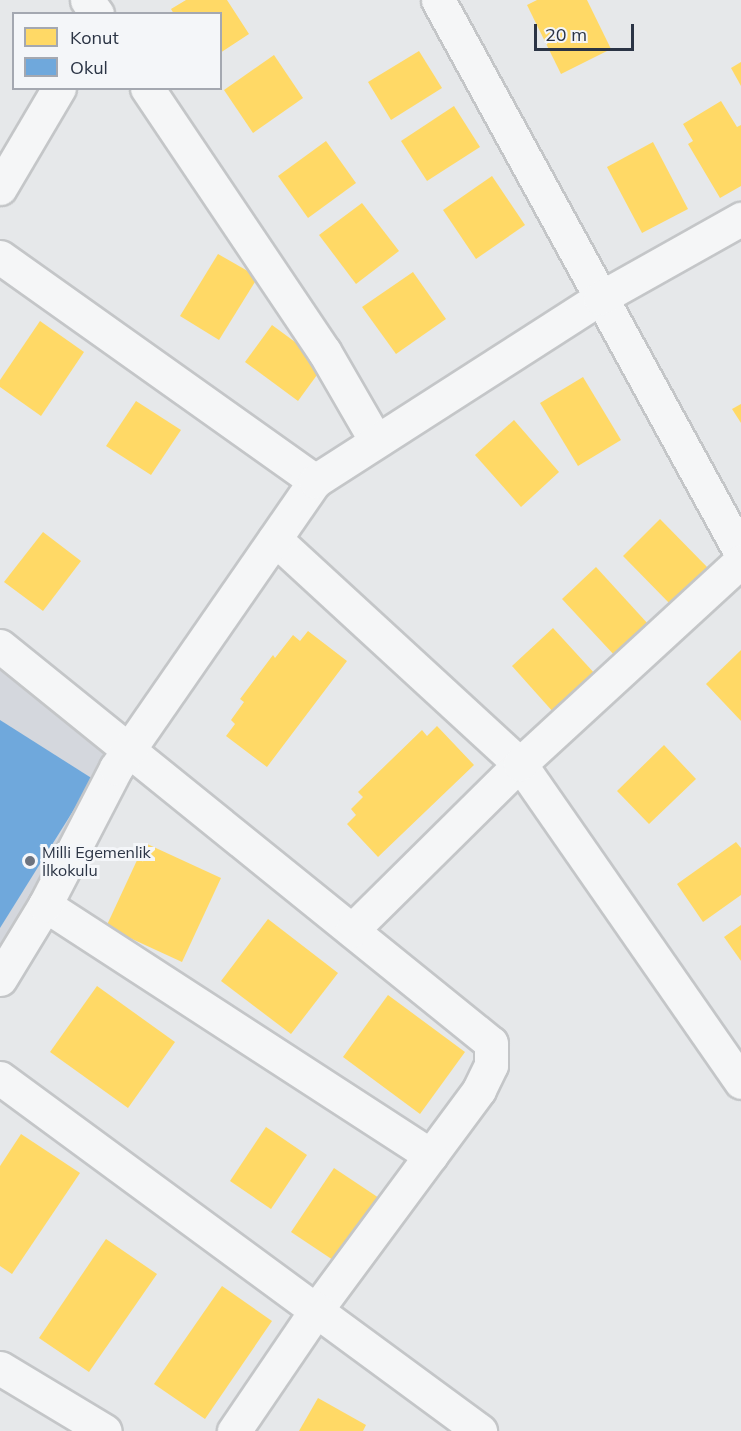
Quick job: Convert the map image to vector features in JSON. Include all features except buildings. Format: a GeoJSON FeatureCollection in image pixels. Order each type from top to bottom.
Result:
{"type":"FeatureCollection","features":[{"type":"Feature","properties":{"kind":"street"},"geometry":{"type":"LineString","coordinates":[[438,0],[741,553]]}},
{"type":"Feature","properties":{"kind":"street"},"geometry":{"type":"LineString","coordinates":[[0,188],[58,90]]}},
{"type":"Feature","properties":{"kind":"street"},"geometry":{"type":"LineString","coordinates":[[148,90],[324,351],[376,441]]}},
{"type":"Feature","properties":{"kind":"street"},"geometry":{"type":"LineString","coordinates":[[0,979],[45,905],[130,748],[315,482],[600,298],[741,219]]}},
{"type":"Feature","properties":{"kind":"street"},"geometry":{"type":"LineString","coordinates":[[0,258],[315,482]]}},
{"type":"Feature","properties":{"kind":"street"},"geometry":{"type":"LineString","coordinates":[[275,539],[520,764],[741,1082]]}},
{"type":"Feature","properties":{"kind":"street"},"geometry":{"type":"LineString","coordinates":[[352,930],[520,764],[741,561]]}},
{"type":"Feature","properties":{"kind":"street"},"geometry":{"type":"LineString","coordinates":[[0,646],[130,748],[491,1043],[491,1065],[479,1090],[317,1308],[234,1431]]}},
{"type":"Feature","properties":{"kind":"street"},"geometry":{"type":"LineString","coordinates":[[45,905],[431,1156]]}},
{"type":"Feature","properties":{"kind":"street"},"geometry":{"type":"LineString","coordinates":[[0,1078],[317,1308],[480,1431]]}},
{"type":"Feature","properties":{"kind":"street"},"geometry":{"type":"LineString","coordinates":[[0,1368],[105,1431]]}},
{"type":"Feature","properties":{"kind":"shaded area","name":"Milli Egemenlik İlkokulu"},"geometry":{"type":"Polygon","coordinates":[[[0,661],[121,755],[0,966],[0,661]]]}},
{"type":"Feature","properties":{"kind":"place","name":"Milli Egemenlik İlkokulu"},"geometry":{"type":"Point","coordinates":[30,861]}}]}
